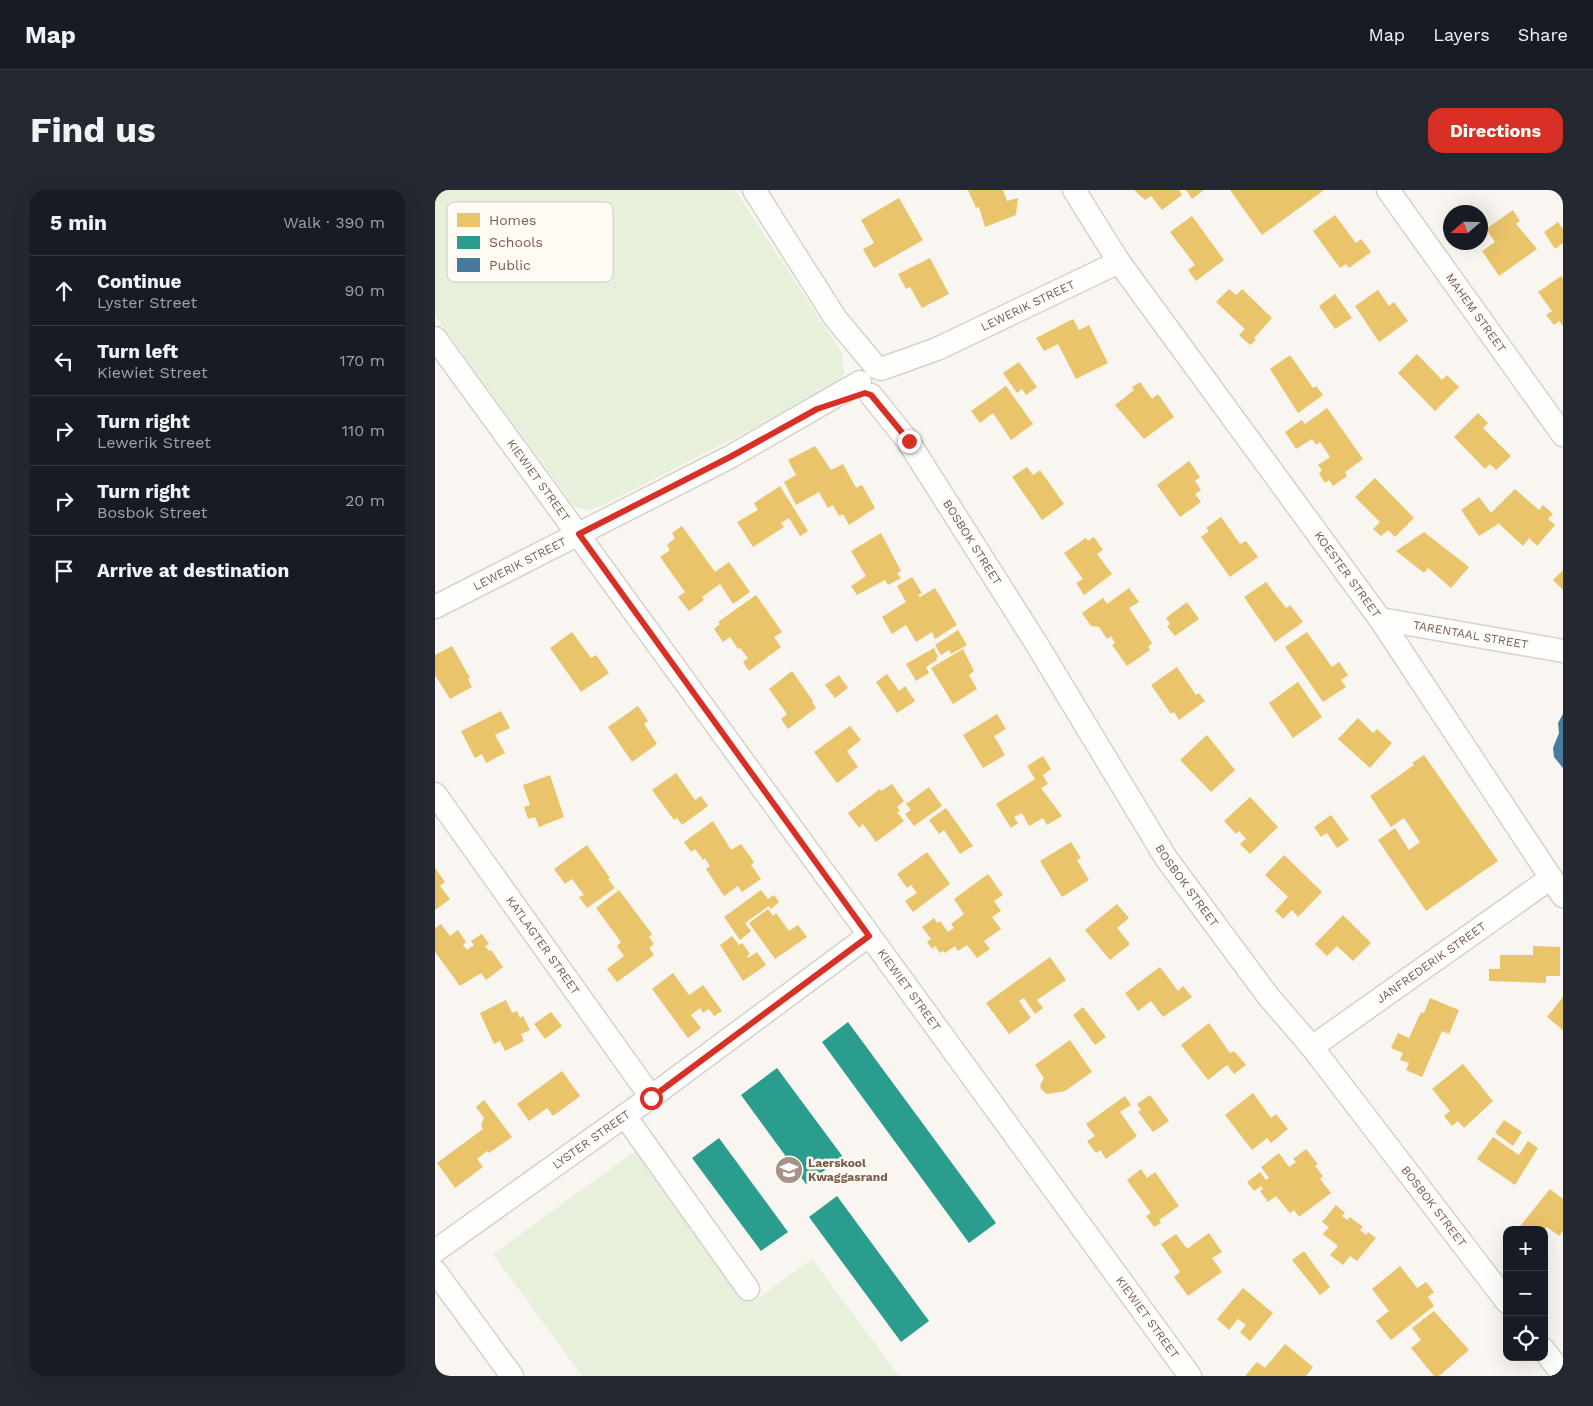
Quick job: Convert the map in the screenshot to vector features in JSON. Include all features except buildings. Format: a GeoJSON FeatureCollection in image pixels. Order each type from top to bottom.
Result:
{"type":"FeatureCollection","features":[{"type":"Feature","properties":{"kind":"street","name":"BOSBOK STREET"},"geometry":{"type":"LineString","coordinates":[[754,190],[1166,858],[1267,996],[1312,1047],[1503,1297]]}},
{"type":"Feature","properties":{"kind":"street","name":"KOESTER STREET"},"geometry":{"type":"LineString","coordinates":[[1073,190],[1119,262],[1379,619],[1557,887]]}},
{"type":"Feature","properties":{"kind":"street","name":"MAHEM STREET"},"geometry":{"type":"LineString","coordinates":[[1388,190],[1563,435]]}},
{"type":"Feature","properties":{"kind":"street","name":"LEWERIK STREET"},"geometry":{"type":"LineString","coordinates":[[435,607],[730,457],[817,409],[1119,262]]}},
{"type":"Feature","properties":{"kind":"street","name":"KIEWIET STREET"},"geometry":{"type":"LineString","coordinates":[[435,338],[1190,1376]]}},
{"type":"Feature","properties":{"kind":"street","name":"TARENTAAL STREET"},"geometry":{"type":"LineString","coordinates":[[1379,619],[1563,651]]}},
{"type":"Feature","properties":{"kind":"street","name":"KATLAGTER STREET"},"geometry":{"type":"LineString","coordinates":[[435,794],[651,1098]]}},
{"type":"Feature","properties":{"kind":"street","name":"JANFREDERIK STREET"},"geometry":{"type":"LineString","coordinates":[[1312,1047],[1557,887]]}},
{"type":"Feature","properties":{"kind":"street","name":"LYSTER STREET"},"geometry":{"type":"LineString","coordinates":[[435,1251],[651,1098],[869,936]]}},
{"type":"Feature","properties":{"kind":"street"},"geometry":{"type":"LineString","coordinates":[[625,1116],[748,1289]]}},
{"type":"Feature","properties":{"kind":"street"},"geometry":{"type":"LineString","coordinates":[[435,1271],[512,1376]]}},
{"type":"Feature","properties":{"kind":"street"},"geometry":{"type":"LineString","coordinates":[[1548,1355],[1563,1375]]}},
{"type":"Feature","properties":{"kind":"green space"},"geometry":{"type":"Polygon","coordinates":[[[435,190],[735,190],[842,353],[844,374],[835,387],[599,507],[588,510],[574,506],[435,316],[435,190]]]}},
{"type":"Feature","properties":{"kind":"green space"},"geometry":{"type":"Polygon","coordinates":[[[641,1147],[754,1301],[812,1259],[899,1376],[582,1376],[493,1254],[641,1147]]]}},
{"type":"Feature","properties":{"kind":"place","name":"Laerskool Kwaggasrand"},"geometry":{"type":"Point","coordinates":[789,1170]}},
{"type":"Feature","properties":{"kind":"route"},"geometry":{"type":"LineString","coordinates":[[651,1098],[869,936],[579,534],[730,457],[817,409],[865,393],[871,395],[909,441]]}}]}
